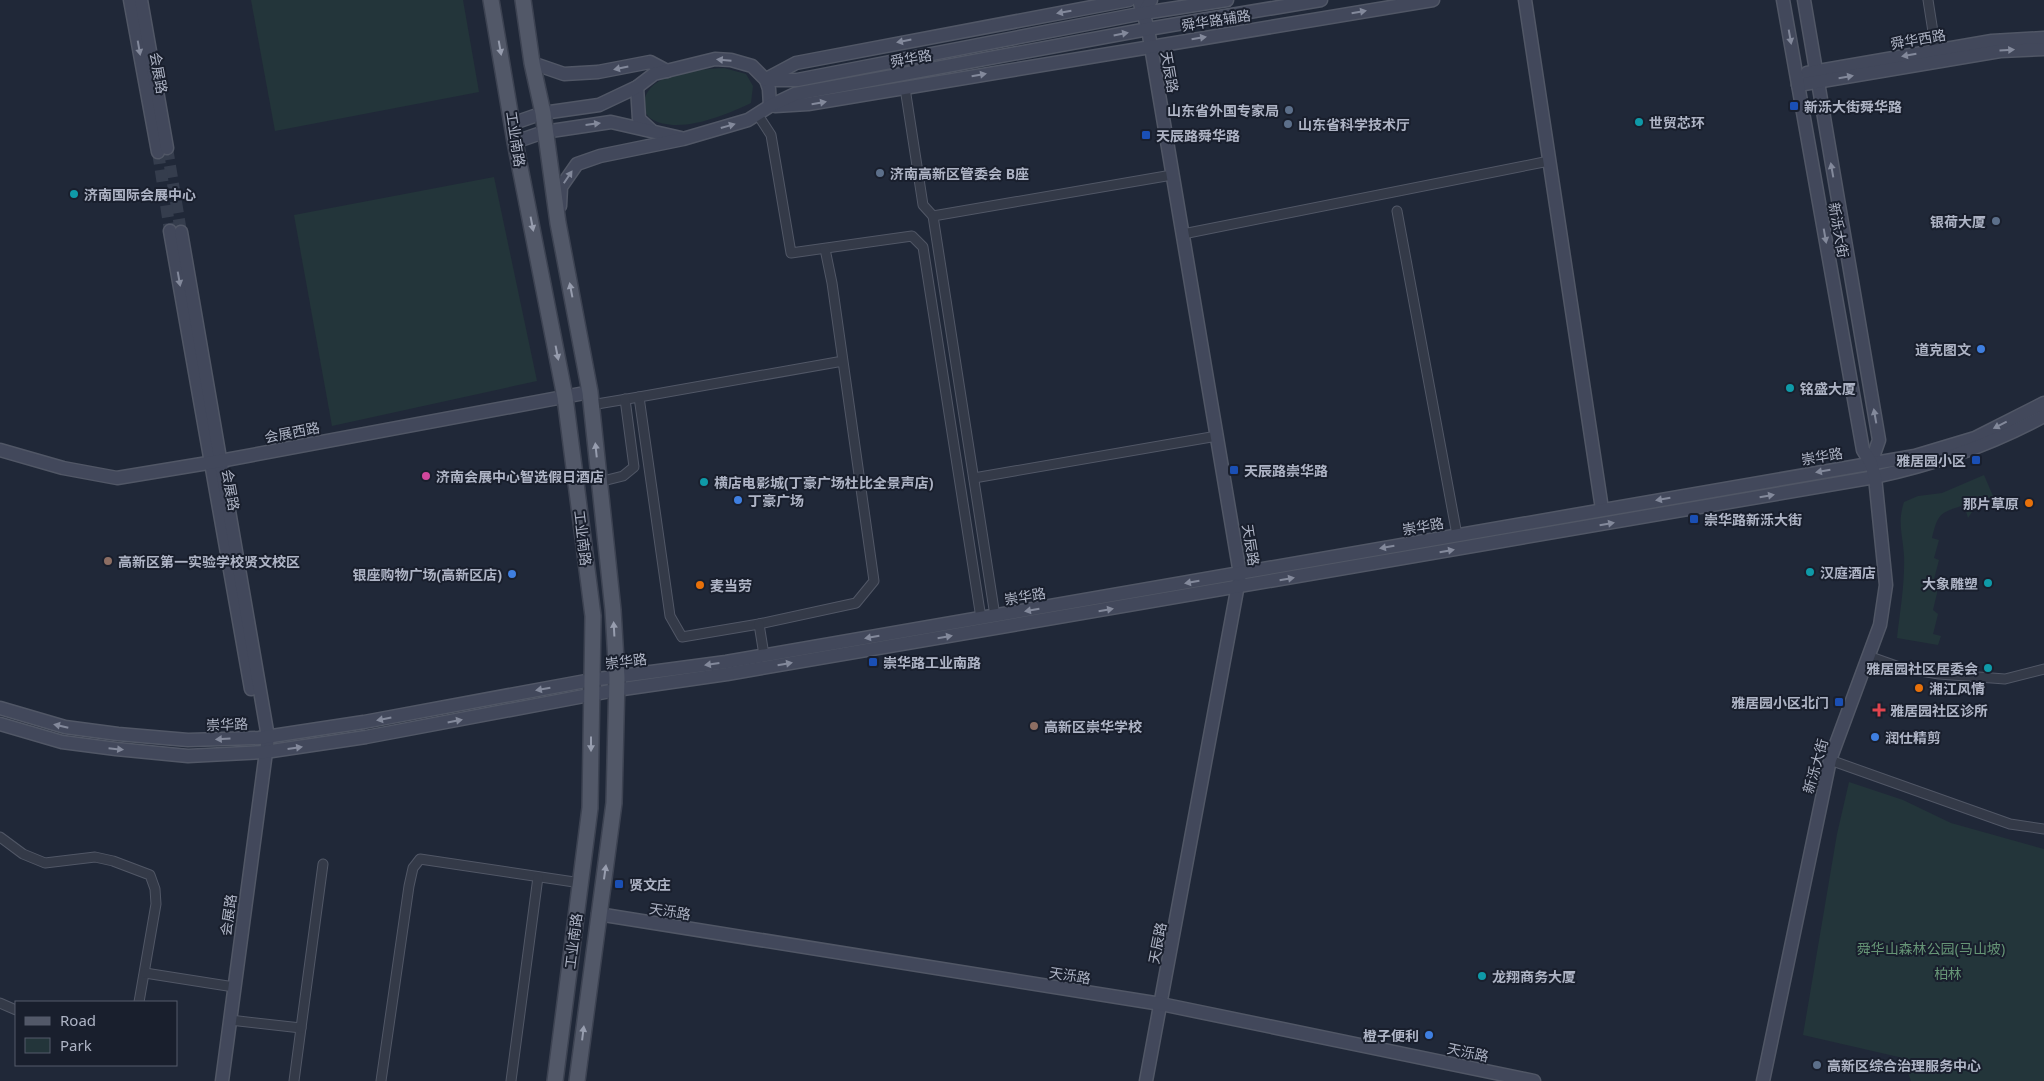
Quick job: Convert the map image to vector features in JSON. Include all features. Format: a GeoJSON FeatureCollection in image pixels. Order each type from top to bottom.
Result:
{"type":"FeatureCollection","features":[{"type":"Feature","properties":{"kind":"main road","name":"会展路"},"geometry":{"type":"LineString","coordinates":[[130,0],[162,150],[141,0]]}},
{"type":"Feature","properties":{"kind":"main road","name":"工业南路"},"geometry":{"type":"LineString","coordinates":[[491,0],[514,123],[515,142],[565,397],[593,616],[590,808],[555,1081]]}},
{"type":"Feature","properties":{"kind":"main road","name":"工业南路"},"geometry":{"type":"LineString","coordinates":[[523,0],[532,63],[543,113],[544,132],[558,224],[590,398],[613,610],[616,684],[614,803],[577,1081]]}},
{"type":"Feature","properties":{"kind":"main road"},"geometry":{"type":"LineString","coordinates":[[766,80],[796,63],[1129,0]]}},
{"type":"Feature","properties":{"kind":"main road","name":"天辰路"},"geometry":{"type":"LineString","coordinates":[[1139,0],[1148,29],[1240,574],[1239,588],[1146,1081]]}},
{"type":"Feature","properties":{"kind":"main road"},"geometry":{"type":"LineString","coordinates":[[1144,13],[1151,0]]}},
{"type":"Feature","properties":{"kind":"main road","name":"舜华路"},"geometry":{"type":"LineString","coordinates":[[766,80],[797,80],[1144,13],[1227,0]]}},
{"type":"Feature","properties":{"kind":"main road","name":"舜华路"},"geometry":{"type":"LineString","coordinates":[[558,224],[561,187],[577,164],[600,156],[683,139],[748,120],[770,106],[795,94],[1148,29],[1321,0]]}},
{"type":"Feature","properties":{"kind":"main road","name":"舜华路辅路"},"geometry":{"type":"LineString","coordinates":[[770,106],[808,104],[1433,0]]}},
{"type":"Feature","properties":{"kind":"main road"},"geometry":{"type":"LineString","coordinates":[[1525,0],[1602,509]]}},
{"type":"Feature","properties":{"kind":"main road","name":"新泺大街"},"geometry":{"type":"LineString","coordinates":[[1763,1081],[1830,760],[1880,625],[1886,585],[1875,477],[1871,463],[1862,450],[1783,0]]}},
{"type":"Feature","properties":{"kind":"main road","name":"新泺大街"},"geometry":{"type":"LineString","coordinates":[[1804,0],[1879,440],[1871,463]]}},
{"type":"Feature","properties":{"kind":"main road","name":"舜华西路"},"geometry":{"type":"LineString","coordinates":[[1798,80],[1992,41],[2044,38]]}},
{"type":"Feature","properties":{"kind":"main road","name":"舜华西路"},"geometry":{"type":"LineString","coordinates":[[1816,76],[2000,51],[2044,49]]}},
{"type":"Feature","properties":{"kind":"main road"},"geometry":{"type":"LineString","coordinates":[[514,123],[543,113],[599,105],[637,87],[654,74],[715,59],[731,60],[752,66],[766,80],[769,89],[770,106]]}},
{"type":"Feature","properties":{"kind":"main road"},"geometry":{"type":"LineString","coordinates":[[532,63],[564,74],[598,72],[650,62],[667,71]]}},
{"type":"Feature","properties":{"kind":"main road"},"geometry":{"type":"LineString","coordinates":[[637,87],[639,119],[653,131]]}},
{"type":"Feature","properties":{"kind":"main road"},"geometry":{"type":"LineString","coordinates":[[515,142],[544,132],[611,122],[683,139]]}},
{"type":"Feature","properties":{"kind":"main road","name":"会展路"},"geometry":{"type":"LineString","coordinates":[[176,232],[264,737],[265,752],[222,1081]]}},
{"type":"Feature","properties":{"kind":"main road","name":"会展西路"},"geometry":{"type":"LineString","coordinates":[[0,450],[63,468],[117,478],[215,462],[565,397],[590,398]]}},
{"type":"Feature","properties":{"kind":"main road","name":"崇华路"},"geometry":{"type":"LineString","coordinates":[[0,708],[65,727],[118,734],[188,740],[264,737],[616,684],[764,656],[1915,456],[1975,438],[2044,403]]}},
{"type":"Feature","properties":{"kind":"main road","name":"崇华路"},"geometry":{"type":"LineString","coordinates":[[616,684],[727,674],[1239,588],[1875,477],[1922,467],[1977,448],[2044,416]]}},
{"type":"Feature","properties":{"kind":"main road","name":"崇华路"},"geometry":{"type":"LineString","coordinates":[[0,724],[62,742],[116,749],[188,756],[265,752],[366,738],[591,688]]}},
{"type":"Feature","properties":{"kind":"main road","name":"天泺路"},"geometry":{"type":"LineString","coordinates":[[598,914],[1161,1004],[1477,1075],[1534,1081]]}},
{"type":"Feature","properties":{"kind":"street"},"geometry":{"type":"LineString","coordinates":[[1928,0],[1936,51]]}},
{"type":"Feature","properties":{"kind":"street"},"geometry":{"type":"LineString","coordinates":[[905,88],[924,205],[933,216],[995,616]]}},
{"type":"Feature","properties":{"kind":"street"},"geometry":{"type":"LineString","coordinates":[[758,115],[772,135],[791,253],[912,236],[923,247],[981,618]]}},
{"type":"Feature","properties":{"kind":"street"},"geometry":{"type":"LineString","coordinates":[[1182,234],[1549,161]]}},
{"type":"Feature","properties":{"kind":"street"},"geometry":{"type":"LineString","coordinates":[[933,216],[1172,175]]}},
{"type":"Feature","properties":{"kind":"street"},"geometry":{"type":"LineString","coordinates":[[1397,211],[1457,535]]}},
{"type":"Feature","properties":{"kind":"street"},"geometry":{"type":"LineString","coordinates":[[639,396],[670,616],[682,637],[759,624],[856,603],[874,581],[832,283],[825,249]]}},
{"type":"Feature","properties":{"kind":"street"},"geometry":{"type":"LineString","coordinates":[[590,398],[625,399],[843,361]]}},
{"type":"Feature","properties":{"kind":"street"},"geometry":{"type":"LineString","coordinates":[[599,482],[623,476],[634,467],[625,399]]}},
{"type":"Feature","properties":{"kind":"street"},"geometry":{"type":"LineString","coordinates":[[974,478],[1217,436]]}},
{"type":"Feature","properties":{"kind":"street"},"geometry":{"type":"LineString","coordinates":[[759,624],[764,656]]}},
{"type":"Feature","properties":{"kind":"street"},"geometry":{"type":"LineString","coordinates":[[1868,656],[1902,668],[1939,674],[2005,679],[2044,669]]}},
{"type":"Feature","properties":{"kind":"street"},"geometry":{"type":"LineString","coordinates":[[1830,760],[2010,824],[2044,829]]}},
{"type":"Feature","properties":{"kind":"street"},"geometry":{"type":"LineString","coordinates":[[0,837],[23,854],[45,863],[95,857],[113,861],[150,876],[155,889],[156,904],[139,1001]]}},
{"type":"Feature","properties":{"kind":"street"},"geometry":{"type":"LineString","coordinates":[[381,1081],[413,868],[420,859],[581,883]]}},
{"type":"Feature","properties":{"kind":"street"},"geometry":{"type":"LineString","coordinates":[[294,1081],[322,864]]}},
{"type":"Feature","properties":{"kind":"street"},"geometry":{"type":"LineString","coordinates":[[511,1081],[538,877]]}},
{"type":"Feature","properties":{"kind":"street"},"geometry":{"type":"LineString","coordinates":[[145,972],[234,987]]}},
{"type":"Feature","properties":{"kind":"street"},"geometry":{"type":"LineString","coordinates":[[0,1002],[15,1010]]}},
{"type":"Feature","properties":{"kind":"street"},"geometry":{"type":"LineString","coordinates":[[230,1020],[300,1028]]}},
{"type":"Feature","properties":{"kind":"green space"},"geometry":{"type":"Polygon","coordinates":[[[251,0],[463,0],[479,92],[275,131],[251,0]]]}},
{"type":"Feature","properties":{"kind":"green space"},"geometry":{"type":"Polygon","coordinates":[[[724,68],[746,74],[753,86],[751,103],[701,122],[674,125],[661,123],[650,118],[643,109],[646,96],[652,87],[661,80],[686,72],[724,68]]]}},
{"type":"Feature","properties":{"kind":"green space"},"geometry":{"type":"Polygon","coordinates":[[[494,177],[537,381],[332,426],[294,215],[494,177]]]}},
{"type":"Feature","properties":{"kind":"green space"},"geometry":{"type":"Polygon","coordinates":[[[1984,475],[1993,496],[1978,503],[1968,518],[1964,505],[1945,512],[1938,519],[1934,530],[1932,538],[1939,540],[1934,558],[1939,560],[1932,587],[1938,589],[1933,610],[1938,614],[1933,634],[1941,636],[1938,645],[1897,638],[1904,576],[1901,516],[1904,502],[1918,496],[1942,493],[1984,475]]]}},
{"type":"Feature","properties":{"kind":"green space","name":"柏林"},"geometry":{"type":"Polygon","coordinates":[[[1849,782],[1903,800],[1951,823],[2044,849],[2044,1081],[1911,1081],[1903,1058],[1803,1035],[1837,834],[1849,782]]]}},
{"type":"Feature","properties":{"kind":"tunnel"},"geometry":{"type":"LineString","coordinates":[[167,148],[181,232]]}},
{"type":"Feature","properties":{"kind":"tunnel"},"geometry":{"type":"LineString","coordinates":[[158,152],[170,231]]}},
{"type":"Feature","properties":{"kind":"place","name":"新泺大街舜华路"},"geometry":{"type":"Point","coordinates":[1794,106]}},
{"type":"Feature","properties":{"kind":"place","name":"山东省外国专家局"},"geometry":{"type":"Point","coordinates":[1289,110]}},
{"type":"Feature","properties":{"kind":"place","name":"世贸芯环"},"geometry":{"type":"Point","coordinates":[1639,122]}},
{"type":"Feature","properties":{"kind":"place","name":"山东省科学技术厅"},"geometry":{"type":"Point","coordinates":[1288,124]}},
{"type":"Feature","properties":{"kind":"place","name":"天辰路舜华路"},"geometry":{"type":"Point","coordinates":[1146,135]}},
{"type":"Feature","properties":{"kind":"place","name":"济南高新区管委会 B座"},"geometry":{"type":"Point","coordinates":[880,173]}},
{"type":"Feature","properties":{"kind":"place","name":"济南国际会展中心"},"geometry":{"type":"Point","coordinates":[74,194]}},
{"type":"Feature","properties":{"kind":"place","name":"银荷大厦"},"geometry":{"type":"Point","coordinates":[1996,221]}},
{"type":"Feature","properties":{"kind":"place","name":"道克图文"},"geometry":{"type":"Point","coordinates":[1981,349]}},
{"type":"Feature","properties":{"kind":"place","name":"铭盛大厦"},"geometry":{"type":"Point","coordinates":[1790,388]}},
{"type":"Feature","properties":{"kind":"place","name":"雅居园小区"},"geometry":{"type":"Point","coordinates":[1976,460]}},
{"type":"Feature","properties":{"kind":"place","name":"天辰路崇华路"},"geometry":{"type":"Point","coordinates":[1234,470]}},
{"type":"Feature","properties":{"kind":"place","name":"济南会展中心智选假日酒店"},"geometry":{"type":"Point","coordinates":[426,476]}},
{"type":"Feature","properties":{"kind":"place","name":"横店电影城(丁豪广场杜比全景声店)"},"geometry":{"type":"Point","coordinates":[704,482]}},
{"type":"Feature","properties":{"kind":"place","name":"丁豪广场"},"geometry":{"type":"Point","coordinates":[738,500]}},
{"type":"Feature","properties":{"kind":"place","name":"那片草原"},"geometry":{"type":"Point","coordinates":[2029,503]}},
{"type":"Feature","properties":{"kind":"place","name":"崇华路新泺大街"},"geometry":{"type":"Point","coordinates":[1694,519]}},
{"type":"Feature","properties":{"kind":"place","name":"高新区第一实验学校贤文校区"},"geometry":{"type":"Point","coordinates":[108,561]}},
{"type":"Feature","properties":{"kind":"place","name":"汉庭酒店"},"geometry":{"type":"Point","coordinates":[1810,572]}},
{"type":"Feature","properties":{"kind":"place","name":"银座购物广场(高新区店)"},"geometry":{"type":"Point","coordinates":[512,574]}},
{"type":"Feature","properties":{"kind":"place","name":"大象雕塑"},"geometry":{"type":"Point","coordinates":[1988,583]}},
{"type":"Feature","properties":{"kind":"place","name":"麦当劳"},"geometry":{"type":"Point","coordinates":[700,585]}},
{"type":"Feature","properties":{"kind":"place","name":"崇华路工业南路"},"geometry":{"type":"Point","coordinates":[873,662]}},
{"type":"Feature","properties":{"kind":"place","name":"雅居园社区居委会"},"geometry":{"type":"Point","coordinates":[1988,668]}},
{"type":"Feature","properties":{"kind":"place","name":"湘江风情"},"geometry":{"type":"Point","coordinates":[1919,688]}},
{"type":"Feature","properties":{"kind":"place","name":"雅居园小区北门"},"geometry":{"type":"Point","coordinates":[1839,702]}},
{"type":"Feature","properties":{"kind":"place","name":"雅居园社区诊所"},"geometry":{"type":"Point","coordinates":[1879,710]}},
{"type":"Feature","properties":{"kind":"place","name":"高新区崇华学校"},"geometry":{"type":"Point","coordinates":[1034,726]}},
{"type":"Feature","properties":{"kind":"place","name":"润仕精剪"},"geometry":{"type":"Point","coordinates":[1875,737]}},
{"type":"Feature","properties":{"kind":"place","name":"贤文庄"},"geometry":{"type":"Point","coordinates":[619,884]}},
{"type":"Feature","properties":{"kind":"place","name":"龙翔商务大厦"},"geometry":{"type":"Point","coordinates":[1482,976]}},
{"type":"Feature","properties":{"kind":"place","name":"橙子便利"},"geometry":{"type":"Point","coordinates":[1429,1035]}},
{"type":"Feature","properties":{"kind":"place","name":"高新区综合治理服务中心"},"geometry":{"type":"Point","coordinates":[1817,1065]}},
{"type":"Feature","properties":{"kind":"park label","name":"舜华山森林公园(马山坡)"},"geometry":{"type":"Point","coordinates":[1931,948]}}]}
